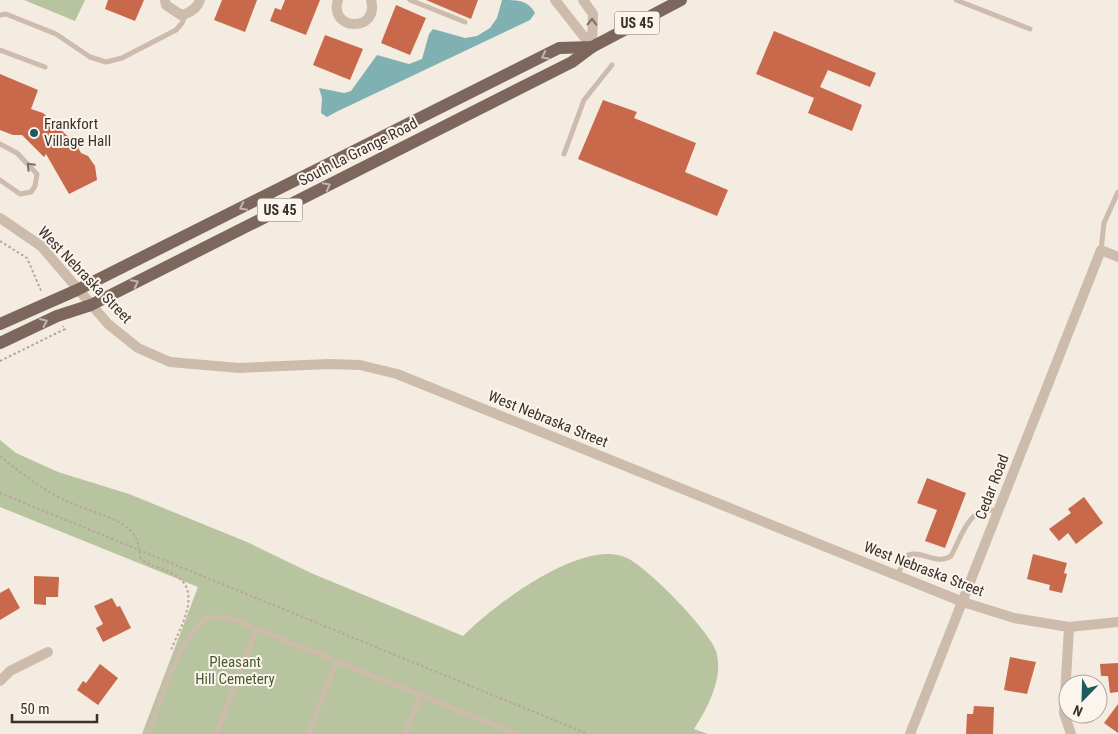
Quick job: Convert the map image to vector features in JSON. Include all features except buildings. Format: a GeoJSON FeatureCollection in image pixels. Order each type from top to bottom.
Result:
{"type":"FeatureCollection","features":[{"type":"Feature","properties":{"kind":"main road","name":"South La Grange Road"},"geometry":{"type":"LineString","coordinates":[[0,343],[56,316],[91,305],[572,62],[592,47],[681,0]]}},
{"type":"Feature","properties":{"kind":"main road","name":"South La Grange Road"},"geometry":{"type":"LineString","coordinates":[[0,324],[78,290],[559,48],[592,47]]}},
{"type":"Feature","properties":{"kind":"street"},"geometry":{"type":"LineString","coordinates":[[165,0],[166,5],[181,15],[186,14],[198,5],[200,0]]}},
{"type":"Feature","properties":{"kind":"street"},"geometry":{"type":"LineString","coordinates":[[338,0],[337,10],[339,16],[354,25],[368,18],[372,7],[371,0]]}},
{"type":"Feature","properties":{"kind":"street"},"geometry":{"type":"LineString","coordinates":[[555,0],[592,47]]}},
{"type":"Feature","properties":{"kind":"street"},"geometry":{"type":"LineString","coordinates":[[583,0],[593,14],[592,47]]}},
{"type":"Feature","properties":{"kind":"street","name":"West Nebraska Street"},"geometry":{"type":"LineString","coordinates":[[0,218],[41,246],[108,324],[138,348],[170,362],[239,368],[344,364],[360,365],[397,374],[963,602],[1014,618],[1069,627],[1118,622]]}},
{"type":"Feature","properties":{"kind":"street"},"geometry":{"type":"LineString","coordinates":[[1101,250],[1118,257]]}},
{"type":"Feature","properties":{"kind":"street","name":"Cedar Road"},"geometry":{"type":"LineString","coordinates":[[910,734],[1101,250]]}},
{"type":"Feature","properties":{"kind":"street"},"geometry":{"type":"LineString","coordinates":[[1069,627],[1064,713],[1071,734]]}},
{"type":"Feature","properties":{"kind":"street"},"geometry":{"type":"LineString","coordinates":[[0,681],[10,671],[48,652]]}},
{"type":"Feature","properties":{"kind":"lane"},"geometry":{"type":"LineString","coordinates":[[410,0],[465,22]]}},
{"type":"Feature","properties":{"kind":"lane"},"geometry":{"type":"LineString","coordinates":[[956,0],[1030,29]]}},
{"type":"Feature","properties":{"kind":"lane"},"geometry":{"type":"LineString","coordinates":[[0,15],[6,14],[56,34],[90,57],[106,62],[122,58],[176,30],[186,14]]}},
{"type":"Feature","properties":{"kind":"lane"},"geometry":{"type":"LineString","coordinates":[[0,50],[45,67]]}},
{"type":"Feature","properties":{"kind":"lane"},"geometry":{"type":"LineString","coordinates":[[564,154],[584,100],[612,65]]}},
{"type":"Feature","properties":{"kind":"lane"},"geometry":{"type":"LineString","coordinates":[[0,144],[17,154],[37,174],[36,186],[31,192],[20,194],[0,180]]}},
{"type":"Feature","properties":{"kind":"lane"},"geometry":{"type":"LineString","coordinates":[[1101,250],[1104,223],[1118,192]]}},
{"type":"Feature","properties":{"kind":"lane"},"geometry":{"type":"LineString","coordinates":[[897,575],[908,555],[913,553],[939,560],[951,556],[970,522],[979,512],[984,510],[998,511]]}},
{"type":"Feature","properties":{"kind":"lane"},"geometry":{"type":"LineString","coordinates":[[148,734],[184,644],[196,626],[203,620],[220,617],[257,629],[516,734]]}},
{"type":"Feature","properties":{"kind":"lane"},"geometry":{"type":"LineString","coordinates":[[216,734],[257,629]]}},
{"type":"Feature","properties":{"kind":"lane"},"geometry":{"type":"LineString","coordinates":[[308,734],[337,661]]}},
{"type":"Feature","properties":{"kind":"lane"},"geometry":{"type":"LineString","coordinates":[[405,734],[420,695]]}},
{"type":"Feature","properties":{"kind":"lane"},"geometry":{"type":"LineString","coordinates":[[498,734],[501,728]]}},
{"type":"Feature","properties":{"kind":"path"},"geometry":{"type":"LineString","coordinates":[[0,456],[29,479],[70,503],[114,520],[129,529],[137,538],[141,559],[153,567],[179,577],[188,588],[189,601],[169,656]]}},
{"type":"Feature","properties":{"kind":"path"},"geometry":{"type":"LineString","coordinates":[[0,493],[588,734]]}},
{"type":"Feature","properties":{"kind":"green space"},"geometry":{"type":"Polygon","coordinates":[[[24,0],[85,0],[75,21],[24,0]]]}},
{"type":"Feature","properties":{"kind":"green space","name":"Pleasant Hill Cemetery"},"geometry":{"type":"Polygon","coordinates":[[[0,440],[16,453],[58,472],[129,494],[247,542],[311,573],[463,636],[492,610],[530,583],[571,562],[591,556],[609,554],[625,557],[648,573],[676,600],[702,629],[716,651],[718,671],[716,682],[709,702],[694,729],[708,734],[142,734],[198,587],[0,507],[0,440]]]}},
{"type":"Feature","properties":{"kind":"water"},"geometry":{"type":"Polygon","coordinates":[[[502,0],[525,3],[535,13],[530,20],[327,117],[321,113],[322,98],[319,88],[344,93],[351,91],[377,55],[409,64],[422,59],[429,34],[433,29],[465,38],[477,36],[490,28],[497,18],[502,0]]]}},
{"type":"Feature","properties":{"kind":"place","name":"Frankfort Village Hall"},"geometry":{"type":"Point","coordinates":[34,133]}}]}
